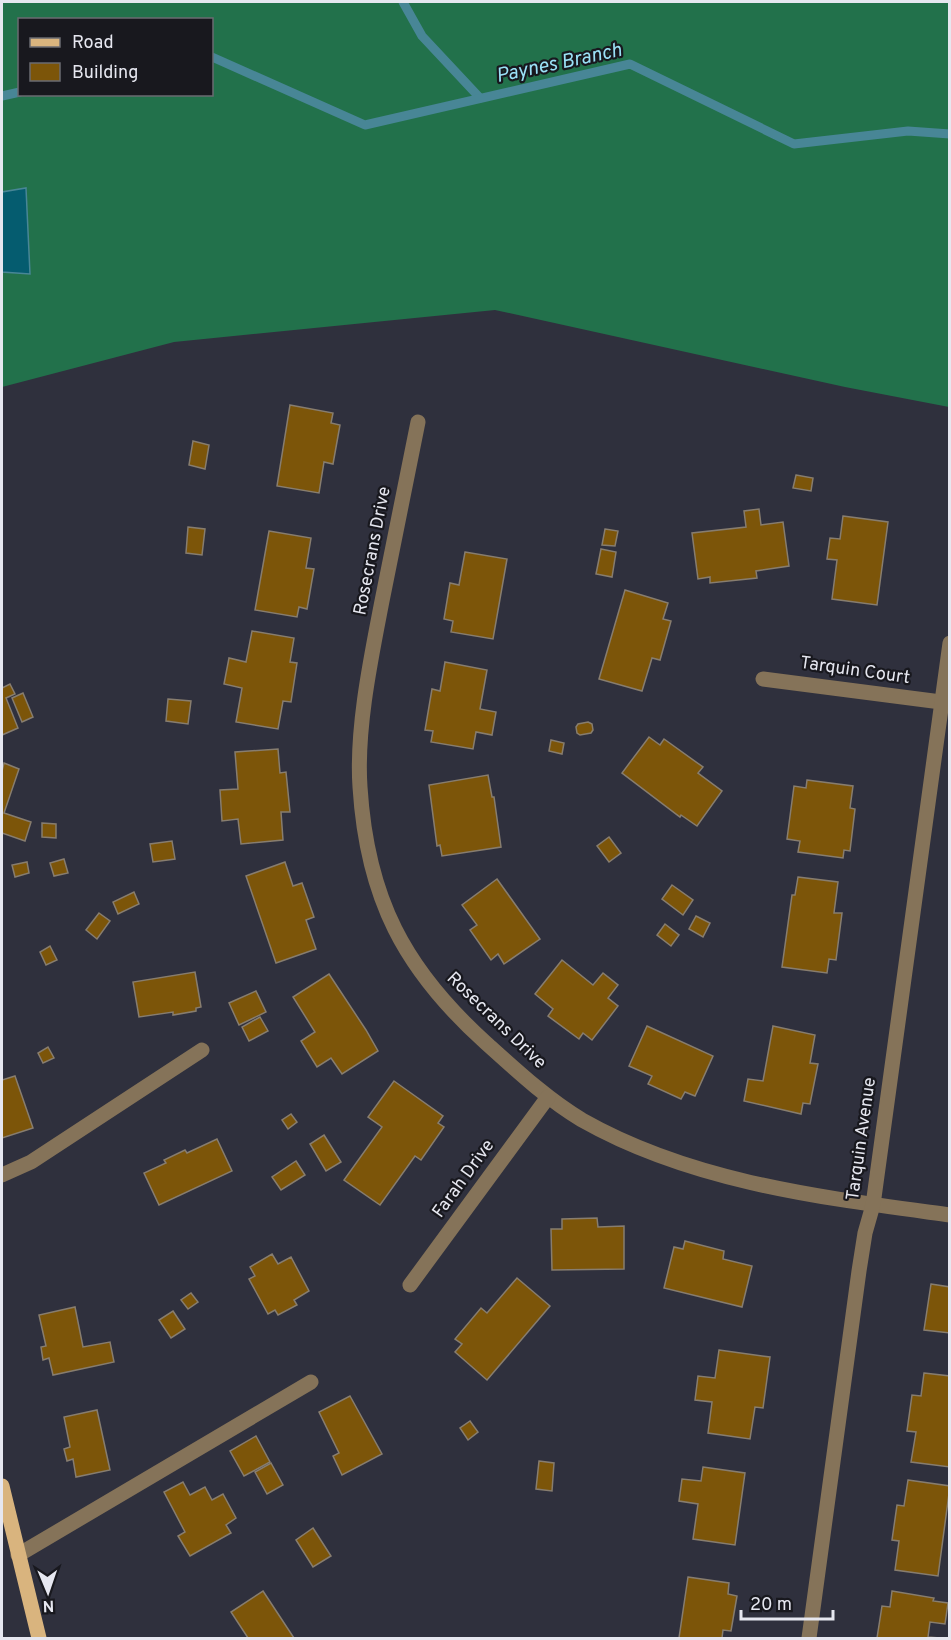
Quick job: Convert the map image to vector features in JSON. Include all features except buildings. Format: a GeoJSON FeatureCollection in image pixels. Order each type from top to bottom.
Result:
{"type":"FeatureCollection","features":[{"type":"Feature","properties":{"kind":"main road"},"geometry":{"type":"LineString","coordinates":[[2,1486],[39,1638]]}},
{"type":"Feature","properties":{"kind":"street","name":"Rosecrans Drive"},"geometry":{"type":"LineString","coordinates":[[418,422],[368,682],[362,731],[360,784],[369,855],[381,900],[406,952],[447,1006],[474,1032],[548,1097],[609,1134],[682,1163],[750,1183],[873,1205],[950,1215]]}},
{"type":"Feature","properties":{"kind":"street","name":"Tarquin Avenue"},"geometry":{"type":"LineString","coordinates":[[809,1638],[856,1290],[873,1205],[950,643]]}},
{"type":"Feature","properties":{"kind":"street","name":"Tarquin Court"},"geometry":{"type":"LineString","coordinates":[[763,679],[941,702]]}},
{"type":"Feature","properties":{"kind":"street"},"geometry":{"type":"LineString","coordinates":[[2,1175],[31,1162],[202,1050]]}},
{"type":"Feature","properties":{"kind":"street","name":"Farah Drive"},"geometry":{"type":"LineString","coordinates":[[410,1285],[548,1097]]}},
{"type":"Feature","properties":{"kind":"street"},"geometry":{"type":"LineString","coordinates":[[18,1555],[311,1382]]}},
{"type":"Feature","properties":{"kind":"green space"},"geometry":{"type":"Polygon","coordinates":[[[2,2],[949,2],[949,407],[845,387],[495,310],[174,342],[2,387],[2,2]]]}},
{"type":"Feature","properties":{"kind":"water"},"geometry":{"type":"Polygon","coordinates":[[[26,188],[30,274],[2,272],[2,192],[26,188]]]}},
{"type":"Feature","properties":{"kind":"waterway"},"geometry":{"type":"LineString","coordinates":[[403,2],[422,36],[480,98]]}},
{"type":"Feature","properties":{"kind":"waterway","name":"Paynes Branch"},"geometry":{"type":"LineString","coordinates":[[213,57],[365,125],[630,64],[794,144],[908,131],[950,134]]}},
{"type":"Feature","properties":{"kind":"waterway","name":"Paynes Branch"},"geometry":{"type":"LineString","coordinates":[[2,96],[18,92]]}}]}
